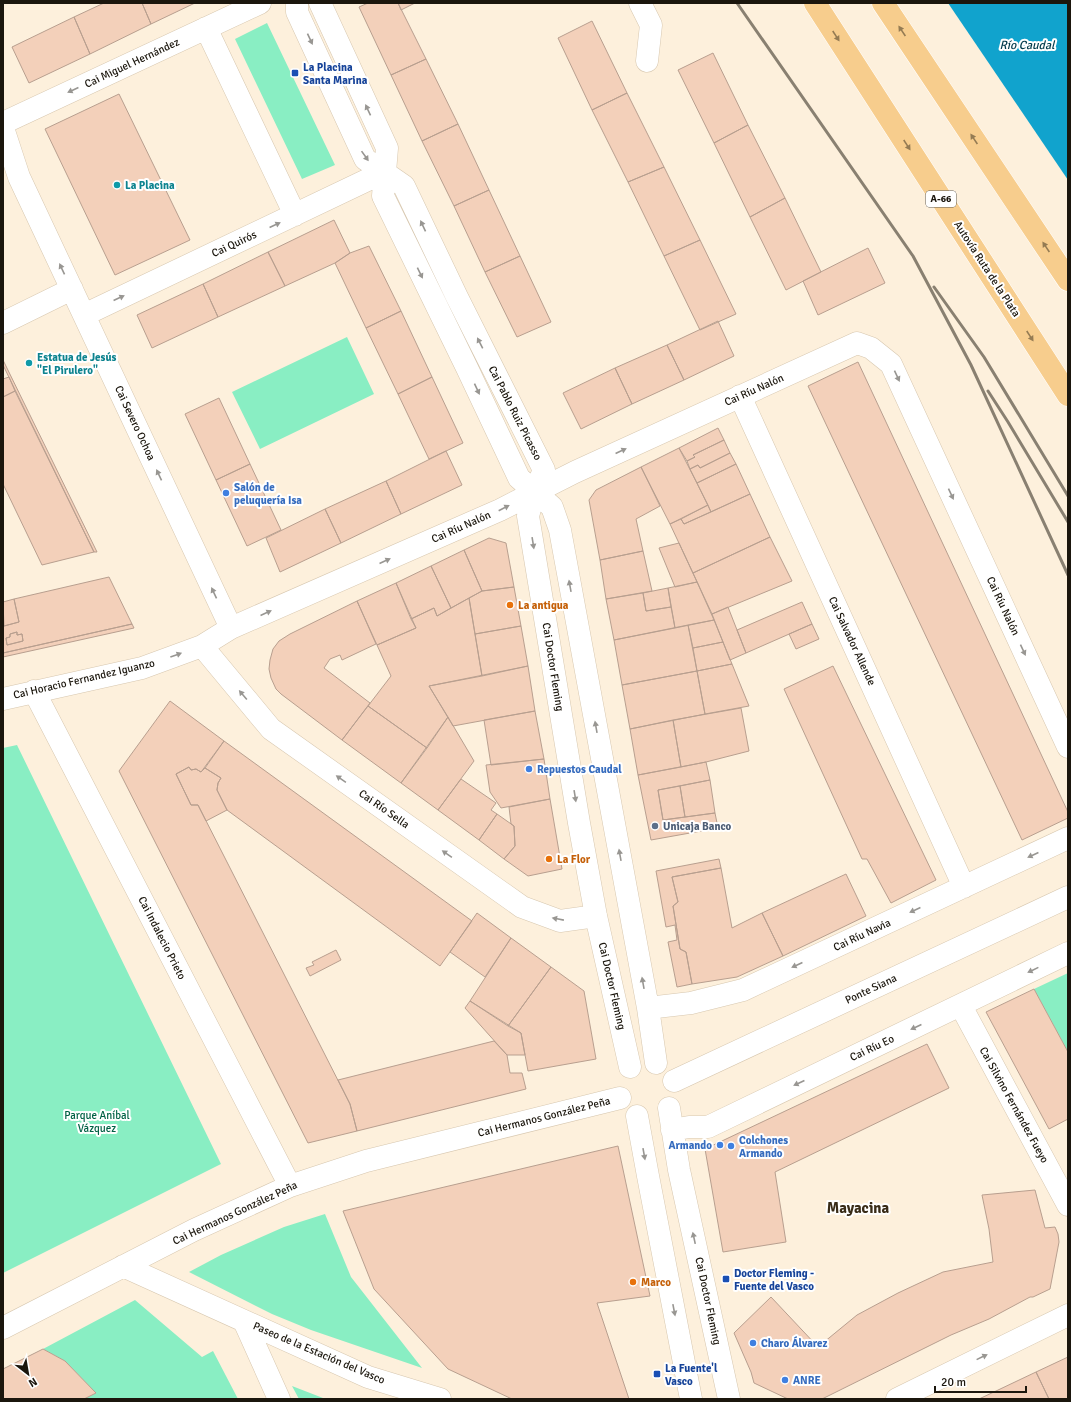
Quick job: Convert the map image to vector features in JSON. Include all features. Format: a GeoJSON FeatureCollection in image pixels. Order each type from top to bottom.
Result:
{"type":"FeatureCollection","features":[{"type":"Feature","properties":{"kind":"highway","name":"Autovía Ruta de la Plata"},"geometry":{"type":"LineString","coordinates":[[815,3],[1068,395]]}},
{"type":"Feature","properties":{"kind":"highway"},"geometry":{"type":"LineString","coordinates":[[883,3],[1068,280]]}},
{"type":"Feature","properties":{"kind":"street","name":"Cai Miguel Hernández"},"geometry":{"type":"LineString","coordinates":[[3,123],[260,3]]}},
{"type":"Feature","properties":{"kind":"street","name":"Cai Pablo Ruiz Picasso"},"geometry":{"type":"LineString","coordinates":[[297,3],[297,12],[365,159],[404,186],[457,297],[544,470],[535,492]]}},
{"type":"Feature","properties":{"kind":"street"},"geometry":{"type":"LineString","coordinates":[[320,3],[386,148],[384,172]]}},
{"type":"Feature","properties":{"kind":"street"},"geometry":{"type":"LineString","coordinates":[[640,3],[651,25],[647,61]]}},
{"type":"Feature","properties":{"kind":"street"},"geometry":{"type":"LineString","coordinates":[[206,28],[295,215]]}},
{"type":"Feature","properties":{"kind":"street","name":"Cai Severo Ochoa"},"geometry":{"type":"LineString","coordinates":[[3,128],[19,177],[231,628]]}},
{"type":"Feature","properties":{"kind":"street","name":"Cai Quirós"},"geometry":{"type":"LineString","coordinates":[[84,315],[384,172]]}},
{"type":"Feature","properties":{"kind":"street"},"geometry":{"type":"LineString","coordinates":[[3,323],[72,288]]}},
{"type":"Feature","properties":{"kind":"street","name":"Cai Ríu Nalón"},"geometry":{"type":"LineString","coordinates":[[231,628],[500,510],[535,492],[740,396],[857,343],[871,348],[891,364],[1068,747]]}},
{"type":"Feature","properties":{"kind":"street","name":"Cai Salvador Allende"},"geometry":{"type":"LineString","coordinates":[[740,396],[964,887]]}},
{"type":"Feature","properties":{"kind":"street"},"geometry":{"type":"LineString","coordinates":[[535,492],[552,507],[560,530],[648,1008],[656,1063]]}},
{"type":"Feature","properties":{"kind":"street","name":"Cai Doctor Fleming"},"geometry":{"type":"LineString","coordinates":[[535,492],[528,516],[596,916],[630,1067]]}},
{"type":"Feature","properties":{"kind":"street","name":"Cai Horacio Fernandez Iguanzo"},"geometry":{"type":"LineString","coordinates":[[3,698],[142,668],[202,646],[231,628]]}},
{"type":"Feature","properties":{"kind":"street","name":"Cai Río Sella"},"geometry":{"type":"LineString","coordinates":[[202,646],[271,729],[522,907],[560,921],[596,916]]}},
{"type":"Feature","properties":{"kind":"street","name":"Cai Indalecio Prieto"},"geometry":{"type":"LineString","coordinates":[[34,691],[290,1186]]}},
{"type":"Feature","properties":{"kind":"street","name":"Cai Ríu Navia"},"geometry":{"type":"LineString","coordinates":[[648,1008],[691,1003],[743,990],[1068,838]]}},
{"type":"Feature","properties":{"kind":"street","name":"Ponte Siana"},"geometry":{"type":"LineString","coordinates":[[674,1081],[1068,897]]}},
{"type":"Feature","properties":{"kind":"street","name":"Cai Ríu Eo"},"geometry":{"type":"LineString","coordinates":[[672,1130],[689,1127],[708,1127],[1068,953]]}},
{"type":"Feature","properties":{"kind":"street","name":"Cai Silvino Fernández Fueyo"},"geometry":{"type":"LineString","coordinates":[[961,1006],[1068,1205]]}},
{"type":"Feature","properties":{"kind":"street"},"geometry":{"type":"LineString","coordinates":[[638,1063],[656,1063],[664,1067],[670,1073],[674,1081],[675,1090],[673,1100],[668,1108],[654,1117],[646,1118],[637,1116],[624,1106],[620,1098],[619,1090],[621,1081],[624,1073],[630,1067],[638,1063]]}},
{"type":"Feature","properties":{"kind":"street","name":"Cai Hermanos González Peña"},"geometry":{"type":"LineString","coordinates":[[3,1328],[194,1230],[290,1186],[366,1161],[620,1098]]}},
{"type":"Feature","properties":{"kind":"street","name":"Cai Doctor Fleming"},"geometry":{"type":"LineString","coordinates":[[668,1108],[679,1170],[729,1399]]}},
{"type":"Feature","properties":{"kind":"street"},"geometry":{"type":"LineString","coordinates":[[637,1116],[691,1399]]}},
{"type":"Feature","properties":{"kind":"street","name":"Paseo de la Estación del Vasco"},"geometry":{"type":"LineString","coordinates":[[123,1266],[368,1377],[440,1399]]}},
{"type":"Feature","properties":{"kind":"street"},"geometry":{"type":"LineString","coordinates":[[896,1399],[1068,1315]]}},
{"type":"Feature","properties":{"kind":"street","name":"Paseo de la Estación del Vasco"},"geometry":{"type":"LineString","coordinates":[[244,1321],[279,1399]]}},
{"type":"Feature","properties":{"kind":"green space"},"geometry":{"type":"Polygon","coordinates":[[[267,23],[335,165],[302,179],[235,39],[267,23]]]}},
{"type":"Feature","properties":{"kind":"green space"},"geometry":{"type":"Polygon","coordinates":[[[347,337],[374,394],[260,449],[232,392],[347,337]]]}},
{"type":"Feature","properties":{"kind":"green space","name":"Parque Aníbal Vázquez"},"geometry":{"type":"Polygon","coordinates":[[[17,745],[221,1164],[3,1273],[3,748],[17,745]]]}},
{"type":"Feature","properties":{"kind":"green space"},"geometry":{"type":"Polygon","coordinates":[[[1068,973],[1068,1052],[1034,989],[1068,973]]]}},
{"type":"Feature","properties":{"kind":"green space"},"geometry":{"type":"Polygon","coordinates":[[[325,1214],[351,1277],[422,1368],[311,1330],[272,1314],[189,1272],[221,1255],[284,1227],[325,1214]]]}},
{"type":"Feature","properties":{"kind":"green space"},"geometry":{"type":"Polygon","coordinates":[[[135,1300],[202,1357],[213,1351],[238,1399],[84,1399],[96,1393],[65,1361],[43,1349],[135,1300]]]}},
{"type":"Feature","properties":{"kind":"green space"},"geometry":{"type":"Polygon","coordinates":[[[292,1386],[323,1398],[324,1399],[299,1399],[292,1386]]]}},
{"type":"Feature","properties":{"kind":"water","name":"Río Caudal"},"geometry":{"type":"Polygon","coordinates":[[[948,3],[1068,3],[1068,180],[948,3]]]}},
{"type":"Feature","properties":{"kind":"building"},"geometry":{"type":"Polygon","coordinates":[[[104,3],[142,3],[151,24],[90,54],[74,17],[104,3]]]}},
{"type":"Feature","properties":{"kind":"building"},"geometry":{"type":"Polygon","coordinates":[[[142,3],[195,3],[151,24],[142,3]]]}},
{"type":"Feature","properties":{"kind":"building"},"geometry":{"type":"Polygon","coordinates":[[[368,3],[398,3],[426,59],[391,75],[359,7],[368,3]]]}},
{"type":"Feature","properties":{"kind":"building"},"geometry":{"type":"Polygon","coordinates":[[[398,3],[415,3],[401,10],[398,3]]]}},
{"type":"Feature","properties":{"kind":"building"},"geometry":{"type":"Polygon","coordinates":[[[74,17],[90,54],[29,83],[12,47],[74,17]]]}},
{"type":"Feature","properties":{"kind":"building"},"geometry":{"type":"Polygon","coordinates":[[[592,21],[627,93],[592,110],[558,38],[592,21]]]}},
{"type":"Feature","properties":{"kind":"building"},"geometry":{"type":"Polygon","coordinates":[[[713,53],[748,125],[714,143],[678,70],[713,53]]]}},
{"type":"Feature","properties":{"kind":"building"},"geometry":{"type":"Polygon","coordinates":[[[426,59],[458,124],[422,141],[391,75],[426,59]]]}},
{"type":"Feature","properties":{"kind":"building"},"geometry":{"type":"Polygon","coordinates":[[[627,93],[664,167],[628,182],[592,110],[627,93]]]}},
{"type":"Feature","properties":{"kind":"building","name":"La Placina"},"geometry":{"type":"Polygon","coordinates":[[[119,94],[190,240],[115,275],[45,129],[119,94]]]}},
{"type":"Feature","properties":{"kind":"building"},"geometry":{"type":"Polygon","coordinates":[[[458,124],[489,190],[454,206],[422,141],[458,124]]]}},
{"type":"Feature","properties":{"kind":"building"},"geometry":{"type":"Polygon","coordinates":[[[748,125],[785,198],[750,217],[714,143],[748,125]]]}},
{"type":"Feature","properties":{"kind":"building"},"geometry":{"type":"Polygon","coordinates":[[[664,167],[700,240],[664,256],[628,182],[664,167]]]}},
{"type":"Feature","properties":{"kind":"building"},"geometry":{"type":"Polygon","coordinates":[[[489,190],[520,256],[485,272],[454,206],[489,190]]]}},
{"type":"Feature","properties":{"kind":"building"},"geometry":{"type":"Polygon","coordinates":[[[785,198],[821,272],[786,290],[750,217],[785,198]]]}},
{"type":"Feature","properties":{"kind":"building"},"geometry":{"type":"Polygon","coordinates":[[[334,220],[350,253],[335,263],[285,286],[268,252],[334,220]]]}},
{"type":"Feature","properties":{"kind":"building"},"geometry":{"type":"Polygon","coordinates":[[[700,240],[736,314],[700,330],[664,256],[700,240]]]}},
{"type":"Feature","properties":{"kind":"building"},"geometry":{"type":"Polygon","coordinates":[[[369,246],[401,311],[366,328],[335,263],[350,253],[369,246]]]}},
{"type":"Feature","properties":{"kind":"building"},"geometry":{"type":"Polygon","coordinates":[[[868,248],[885,283],[818,315],[803,281],[868,248]]]}},
{"type":"Feature","properties":{"kind":"building"},"geometry":{"type":"Polygon","coordinates":[[[268,252],[285,286],[218,317],[203,284],[268,252]]]}},
{"type":"Feature","properties":{"kind":"building"},"geometry":{"type":"Polygon","coordinates":[[[520,256],[551,322],[517,337],[485,272],[520,256]]]}},
{"type":"Feature","properties":{"kind":"building"},"geometry":{"type":"Polygon","coordinates":[[[203,284],[218,317],[152,348],[137,315],[203,284]]]}},
{"type":"Feature","properties":{"kind":"building"},"geometry":{"type":"Polygon","coordinates":[[[401,311],[432,377],[398,394],[366,328],[401,311]]]}},
{"type":"Feature","properties":{"kind":"building"},"geometry":{"type":"Polygon","coordinates":[[[718,321],[734,356],[684,380],[667,345],[718,321]]]}},
{"type":"Feature","properties":{"kind":"building"},"geometry":{"type":"Polygon","coordinates":[[[667,345],[684,380],[632,404],[615,368],[667,345]]]}},
{"type":"Feature","properties":{"kind":"building"},"geometry":{"type":"Polygon","coordinates":[[[3,360],[97,552],[94,552],[3,365],[3,360]]]}},
{"type":"Feature","properties":{"kind":"building"},"geometry":{"type":"Polygon","coordinates":[[[858,362],[1068,812],[1068,818],[1022,840],[808,386],[858,362]]]}},
{"type":"Feature","properties":{"kind":"building"},"geometry":{"type":"Polygon","coordinates":[[[615,368],[632,404],[581,429],[563,393],[615,368]]]}},
{"type":"Feature","properties":{"kind":"building"},"geometry":{"type":"Polygon","coordinates":[[[9,377],[15,391],[3,397],[3,379],[9,377]]]}},
{"type":"Feature","properties":{"kind":"building"},"geometry":{"type":"Polygon","coordinates":[[[432,377],[463,443],[429,459],[398,394],[432,377]]]}},
{"type":"Feature","properties":{"kind":"building"},"geometry":{"type":"Polygon","coordinates":[[[15,391],[94,552],[42,565],[3,484],[3,397],[15,391]]]}},
{"type":"Feature","properties":{"kind":"building"},"geometry":{"type":"Polygon","coordinates":[[[219,398],[250,464],[216,480],[185,414],[219,398]]]}},
{"type":"Feature","properties":{"kind":"building"},"geometry":{"type":"Polygon","coordinates":[[[718,428],[724,440],[693,455],[695,457],[687,461],[679,448],[718,428]]]}},
{"type":"Feature","properties":{"kind":"building"},"geometry":{"type":"Polygon","coordinates":[[[724,440],[730,453],[700,468],[698,465],[690,469],[687,461],[695,457],[693,455],[724,440]]]}},
{"type":"Feature","properties":{"kind":"building"},"geometry":{"type":"Polygon","coordinates":[[[679,448],[708,505],[670,524],[641,467],[679,448]]]}},
{"type":"Feature","properties":{"kind":"building"},"geometry":{"type":"Polygon","coordinates":[[[446,451],[462,485],[401,514],[386,481],[446,451]]]}},
{"type":"Feature","properties":{"kind":"building"},"geometry":{"type":"Polygon","coordinates":[[[730,453],[736,464],[697,483],[690,469],[698,465],[700,468],[730,453]]]}},
{"type":"Feature","properties":{"kind":"building"},"geometry":{"type":"Polygon","coordinates":[[[250,464],[281,530],[247,546],[216,480],[250,464]]]}},
{"type":"Feature","properties":{"kind":"building"},"geometry":{"type":"Polygon","coordinates":[[[736,464],[750,494],[711,512],[697,483],[736,464]]]}},
{"type":"Feature","properties":{"kind":"building"},"geometry":{"type":"Polygon","coordinates":[[[641,467],[660,506],[636,519],[643,551],[600,560],[589,500],[596,490],[641,467]]]}},
{"type":"Feature","properties":{"kind":"building"},"geometry":{"type":"Polygon","coordinates":[[[386,481],[401,514],[341,543],[325,509],[386,481]]]}},
{"type":"Feature","properties":{"kind":"building"},"geometry":{"type":"Polygon","coordinates":[[[750,494],[770,537],[693,573],[670,524],[681,519],[684,524],[750,494]]]}},
{"type":"Feature","properties":{"kind":"building"},"geometry":{"type":"Polygon","coordinates":[[[708,505],[711,512],[684,524],[681,519],[708,505]]]}},
{"type":"Feature","properties":{"kind":"building"},"geometry":{"type":"Polygon","coordinates":[[[325,509],[341,543],[280,572],[266,538],[325,509]]]}},
{"type":"Feature","properties":{"kind":"building"},"geometry":{"type":"Polygon","coordinates":[[[770,537],[792,581],[712,614],[693,573],[770,537]]]}},
{"type":"Feature","properties":{"kind":"building"},"geometry":{"type":"Polygon","coordinates":[[[489,538],[506,543],[514,587],[482,591],[464,550],[489,538]]]}},
{"type":"Feature","properties":{"kind":"building"},"geometry":{"type":"Polygon","coordinates":[[[679,543],[697,582],[675,587],[659,548],[679,543]]]}},
{"type":"Feature","properties":{"kind":"building"},"geometry":{"type":"Polygon","coordinates":[[[464,550],[482,591],[451,608],[431,566],[464,550]]]}},
{"type":"Feature","properties":{"kind":"building"},"geometry":{"type":"Polygon","coordinates":[[[643,551],[652,591],[606,599],[600,560],[643,551]]]}},
{"type":"Feature","properties":{"kind":"building"},"geometry":{"type":"Polygon","coordinates":[[[431,566],[451,608],[437,616],[434,608],[411,619],[396,583],[431,566]]]}},
{"type":"Feature","properties":{"kind":"building"},"geometry":{"type":"Polygon","coordinates":[[[109,577],[132,624],[3,653],[3,624],[4,626],[19,622],[14,599],[109,577]],[[17,632],[10,634],[10,637],[6,638],[7,645],[23,641],[22,634],[17,635],[17,632]]]}},
{"type":"Feature","properties":{"kind":"building"},"geometry":{"type":"Polygon","coordinates":[[[697,582],[714,620],[675,628],[668,588],[697,582]]]}},
{"type":"Feature","properties":{"kind":"building"},"geometry":{"type":"Polygon","coordinates":[[[396,583],[416,628],[377,645],[357,601],[396,583]]]}},
{"type":"Feature","properties":{"kind":"building"},"geometry":{"type":"Polygon","coordinates":[[[514,587],[521,626],[475,634],[469,598],[482,591],[514,587]]]}},
{"type":"Feature","properties":{"kind":"building"},"geometry":{"type":"Polygon","coordinates":[[[668,588],[671,607],[646,611],[643,593],[668,588]]]}},
{"type":"Feature","properties":{"kind":"building"},"geometry":{"type":"Polygon","coordinates":[[[643,593],[646,611],[671,607],[675,628],[614,640],[606,599],[643,593]]]}},
{"type":"Feature","properties":{"kind":"building"},"geometry":{"type":"Polygon","coordinates":[[[469,598],[482,676],[429,686],[448,717],[427,748],[368,706],[391,676],[377,645],[416,628],[411,619],[434,608],[437,616],[469,598]]]}},
{"type":"Feature","properties":{"kind":"building"},"geometry":{"type":"Polygon","coordinates":[[[14,599],[19,622],[4,626],[3,602],[14,599]]]}},
{"type":"Feature","properties":{"kind":"building"},"geometry":{"type":"Polygon","coordinates":[[[357,601],[376,644],[342,660],[340,655],[330,659],[324,668],[370,703],[342,740],[281,694],[276,689],[269,669],[273,649],[279,641],[290,634],[357,601]]]}},
{"type":"Feature","properties":{"kind":"building"},"geometry":{"type":"Polygon","coordinates":[[[802,602],[812,624],[746,653],[737,630],[802,602]]]}},
{"type":"Feature","properties":{"kind":"building"},"geometry":{"type":"Polygon","coordinates":[[[728,607],[746,653],[730,660],[712,614],[728,607]]]}},
{"type":"Feature","properties":{"kind":"building"},"geometry":{"type":"Polygon","coordinates":[[[714,620],[723,642],[693,648],[688,625],[714,620]]]}},
{"type":"Feature","properties":{"kind":"building"},"geometry":{"type":"Polygon","coordinates":[[[132,624],[134,628],[3,657],[3,653],[132,624]]]}},
{"type":"Feature","properties":{"kind":"building"},"geometry":{"type":"Polygon","coordinates":[[[812,624],[819,639],[796,649],[789,634],[812,624]]]}},
{"type":"Feature","properties":{"kind":"building"},"geometry":{"type":"Polygon","coordinates":[[[688,625],[697,671],[622,685],[614,640],[688,625]]]}},
{"type":"Feature","properties":{"kind":"building"},"geometry":{"type":"Polygon","coordinates":[[[521,626],[528,666],[482,676],[475,634],[521,626]]]}},
{"type":"Feature","properties":{"kind":"building"},"geometry":{"type":"Polygon","coordinates":[[[17,632],[17,635],[22,634],[23,641],[7,645],[6,638],[10,637],[10,634],[17,632]]]}},
{"type":"Feature","properties":{"kind":"building"},"geometry":{"type":"Polygon","coordinates":[[[723,642],[732,664],[697,671],[693,648],[723,642]]]}},
{"type":"Feature","properties":{"kind":"building"},"geometry":{"type":"Polygon","coordinates":[[[732,664],[749,706],[705,714],[697,671],[732,664]]]}},
{"type":"Feature","properties":{"kind":"building"},"geometry":{"type":"Polygon","coordinates":[[[528,666],[535,711],[453,726],[429,686],[528,666]]]}},
{"type":"Feature","properties":{"kind":"building"},"geometry":{"type":"Polygon","coordinates":[[[833,666],[936,880],[891,903],[867,859],[862,859],[784,689],[833,666]]]}},
{"type":"Feature","properties":{"kind":"building"},"geometry":{"type":"Polygon","coordinates":[[[697,671],[705,714],[630,729],[622,685],[697,671]]]}},
{"type":"Feature","properties":{"kind":"building"},"geometry":{"type":"Polygon","coordinates":[[[170,701],[224,741],[201,772],[196,769],[191,770],[189,767],[176,774],[191,805],[198,805],[350,1104],[357,1131],[308,1143],[119,771],[170,701]]]}},
{"type":"Feature","properties":{"kind":"building"},"geometry":{"type":"Polygon","coordinates":[[[368,706],[427,748],[401,783],[342,740],[368,706]]]}},
{"type":"Feature","properties":{"kind":"building"},"geometry":{"type":"Polygon","coordinates":[[[741,708],[749,751],[681,767],[673,720],[741,708]]]}},
{"type":"Feature","properties":{"kind":"building"},"geometry":{"type":"Polygon","coordinates":[[[535,711],[544,759],[491,765],[484,720],[535,711]]]}},
{"type":"Feature","properties":{"kind":"building"},"geometry":{"type":"Polygon","coordinates":[[[448,717],[474,761],[438,810],[401,783],[448,717]]]}},
{"type":"Feature","properties":{"kind":"building"},"geometry":{"type":"Polygon","coordinates":[[[673,720],[681,767],[638,775],[630,729],[673,720]]]}},
{"type":"Feature","properties":{"kind":"building"},"geometry":{"type":"Polygon","coordinates":[[[224,741],[472,921],[440,966],[227,810],[217,790],[218,783],[221,778],[205,768],[224,741]]]}},
{"type":"Feature","properties":{"kind":"building"},"geometry":{"type":"Polygon","coordinates":[[[544,759],[550,799],[501,808],[490,792],[486,765],[544,759]]]}},
{"type":"Feature","properties":{"kind":"building"},"geometry":{"type":"Polygon","coordinates":[[[706,762],[710,780],[658,790],[663,820],[715,813],[718,828],[651,840],[638,775],[706,762]]]}},
{"type":"Feature","properties":{"kind":"building"},"geometry":{"type":"Polygon","coordinates":[[[189,767],[191,770],[196,769],[201,772],[205,768],[221,778],[218,783],[217,790],[227,810],[206,821],[198,805],[191,805],[176,774],[189,767]]]}},
{"type":"Feature","properties":{"kind":"building"},"geometry":{"type":"Polygon","coordinates":[[[461,779],[496,803],[491,810],[497,814],[479,840],[438,810],[461,779]]]}},
{"type":"Feature","properties":{"kind":"building"},"geometry":{"type":"Polygon","coordinates":[[[710,780],[715,813],[685,817],[680,786],[710,780]]]}},
{"type":"Feature","properties":{"kind":"building"},"geometry":{"type":"Polygon","coordinates":[[[680,786],[685,817],[663,820],[658,790],[680,786]]]}},
{"type":"Feature","properties":{"kind":"building"},"geometry":{"type":"Polygon","coordinates":[[[550,799],[562,869],[528,876],[504,859],[515,846],[514,826],[511,824],[509,807],[550,799]]]}},
{"type":"Feature","properties":{"kind":"building"},"geometry":{"type":"Polygon","coordinates":[[[497,814],[514,826],[515,846],[504,859],[479,840],[497,814]]]}},
{"type":"Feature","properties":{"kind":"building"},"geometry":{"type":"Polygon","coordinates":[[[719,859],[721,868],[672,877],[678,902],[673,906],[680,949],[686,952],[692,984],[677,987],[668,942],[677,940],[675,925],[666,927],[656,871],[719,859]]]}},
{"type":"Feature","properties":{"kind":"building"},"geometry":{"type":"Polygon","coordinates":[[[721,868],[732,928],[762,913],[783,956],[737,977],[692,984],[686,952],[680,949],[673,906],[678,902],[672,877],[721,868]]]}},
{"type":"Feature","properties":{"kind":"building"},"geometry":{"type":"Polygon","coordinates":[[[846,874],[866,916],[783,956],[762,913],[846,874]]]}},
{"type":"Feature","properties":{"kind":"building"},"geometry":{"type":"Polygon","coordinates":[[[477,913],[511,938],[485,977],[450,952],[477,913]]]}},
{"type":"Feature","properties":{"kind":"building"},"geometry":{"type":"Polygon","coordinates":[[[511,938],[551,967],[508,1026],[470,1001],[511,938]]]}},
{"type":"Feature","properties":{"kind":"building"},"geometry":{"type":"Polygon","coordinates":[[[336,950],[341,960],[310,976],[306,968],[314,965],[312,962],[336,950]]]}},
{"type":"Feature","properties":{"kind":"building"},"geometry":{"type":"Polygon","coordinates":[[[551,967],[584,991],[596,1059],[528,1071],[521,1033],[508,1026],[551,967]]]}},
{"type":"Feature","properties":{"kind":"building"},"geometry":{"type":"Polygon","coordinates":[[[1034,989],[1068,1052],[1068,1119],[1049,1129],[986,1012],[1034,989]]]}},
{"type":"Feature","properties":{"kind":"building"},"geometry":{"type":"Polygon","coordinates":[[[470,1001],[521,1033],[525,1055],[507,1055],[465,1008],[470,1001]]]}},
{"type":"Feature","properties":{"kind":"building"},"geometry":{"type":"Polygon","coordinates":[[[494,1041],[507,1055],[510,1073],[522,1073],[526,1089],[357,1131],[350,1104],[338,1080],[494,1041]]]}},
{"type":"Feature","properties":{"kind":"building"},"geometry":{"type":"Polygon","coordinates":[[[927,1044],[949,1088],[775,1172],[786,1242],[723,1252],[705,1149],[927,1044]]]}},
{"type":"Feature","properties":{"kind":"building"},"geometry":{"type":"Polygon","coordinates":[[[618,1146],[650,1296],[597,1303],[629,1399],[512,1399],[448,1369],[374,1289],[343,1211],[618,1146]]]}},
{"type":"Feature","properties":{"kind":"building"},"geometry":{"type":"Polygon","coordinates":[[[1035,1190],[1045,1228],[1055,1227],[1058,1234],[1059,1242],[1050,1289],[1030,1297],[989,1319],[951,1335],[822,1399],[788,1399],[754,1383],[751,1372],[734,1333],[771,1297],[818,1347],[857,1315],[898,1293],[943,1272],[993,1262],[989,1229],[982,1195],[1035,1190]]]}},
{"type":"Feature","properties":{"kind":"building"},"geometry":{"type":"Polygon","coordinates":[[[43,1349],[65,1361],[96,1393],[84,1399],[3,1399],[3,1369],[43,1349]]]}},
{"type":"Feature","properties":{"kind":"building"},"geometry":{"type":"Polygon","coordinates":[[[1068,1357],[1068,1399],[1049,1399],[1036,1372],[1068,1357]]]}},
{"type":"Feature","properties":{"kind":"building"},"geometry":{"type":"Polygon","coordinates":[[[1036,1372],[1049,1399],[979,1399],[996,1391],[1036,1372]]]}},
{"type":"Feature","properties":{"kind":"railway"},"geometry":{"type":"LineString","coordinates":[[737,3],[913,256],[971,365],[1068,575]]}},
{"type":"Feature","properties":{"kind":"railway"},"geometry":{"type":"LineString","coordinates":[[934,287],[984,357],[1068,496]]}},
{"type":"Feature","properties":{"kind":"railway"},"geometry":{"type":"LineString","coordinates":[[988,391],[1068,522]]}},
{"type":"Feature","properties":{"kind":"place","name":"La Placina Santa Marina"},"geometry":{"type":"Point","coordinates":[295,73]}},
{"type":"Feature","properties":{"kind":"place","name":"La Placina"},"geometry":{"type":"Point","coordinates":[117,185]}},
{"type":"Feature","properties":{"kind":"place","name":"Estatua de Jesús \"El Pirulero\""},"geometry":{"type":"Point","coordinates":[29,363]}},
{"type":"Feature","properties":{"kind":"place","name":"Salón de peluquería Isa"},"geometry":{"type":"Point","coordinates":[226,493]}},
{"type":"Feature","properties":{"kind":"place","name":"La antigua"},"geometry":{"type":"Point","coordinates":[510,605]}},
{"type":"Feature","properties":{"kind":"place","name":"Repuestos Caudal"},"geometry":{"type":"Point","coordinates":[529,769]}},
{"type":"Feature","properties":{"kind":"place","name":"Unicaja Banco"},"geometry":{"type":"Point","coordinates":[655,826]}},
{"type":"Feature","properties":{"kind":"place","name":"La Flor"},"geometry":{"type":"Point","coordinates":[549,859]}},
{"type":"Feature","properties":{"kind":"place","name":"Armando"},"geometry":{"type":"Point","coordinates":[720,1145]}},
{"type":"Feature","properties":{"kind":"place","name":"Colchones Armando"},"geometry":{"type":"Point","coordinates":[731,1146]}},
{"type":"Feature","properties":{"kind":"place","name":"Doctor Fleming - Fuente del Vasco"},"geometry":{"type":"Point","coordinates":[726,1279]}},
{"type":"Feature","properties":{"kind":"place","name":"Marco"},"geometry":{"type":"Point","coordinates":[633,1282]}},
{"type":"Feature","properties":{"kind":"place","name":"Charo Álvarez"},"geometry":{"type":"Point","coordinates":[753,1343]}},
{"type":"Feature","properties":{"kind":"place","name":"La Fuente'l Vasco"},"geometry":{"type":"Point","coordinates":[657,1374]}},
{"type":"Feature","properties":{"kind":"place","name":"ANRE"},"geometry":{"type":"Point","coordinates":[785,1380]}},
{"type":"Feature","properties":{"kind":"district","name":"Mayacina"},"geometry":{"type":"Point","coordinates":[858,1208]}}]}
